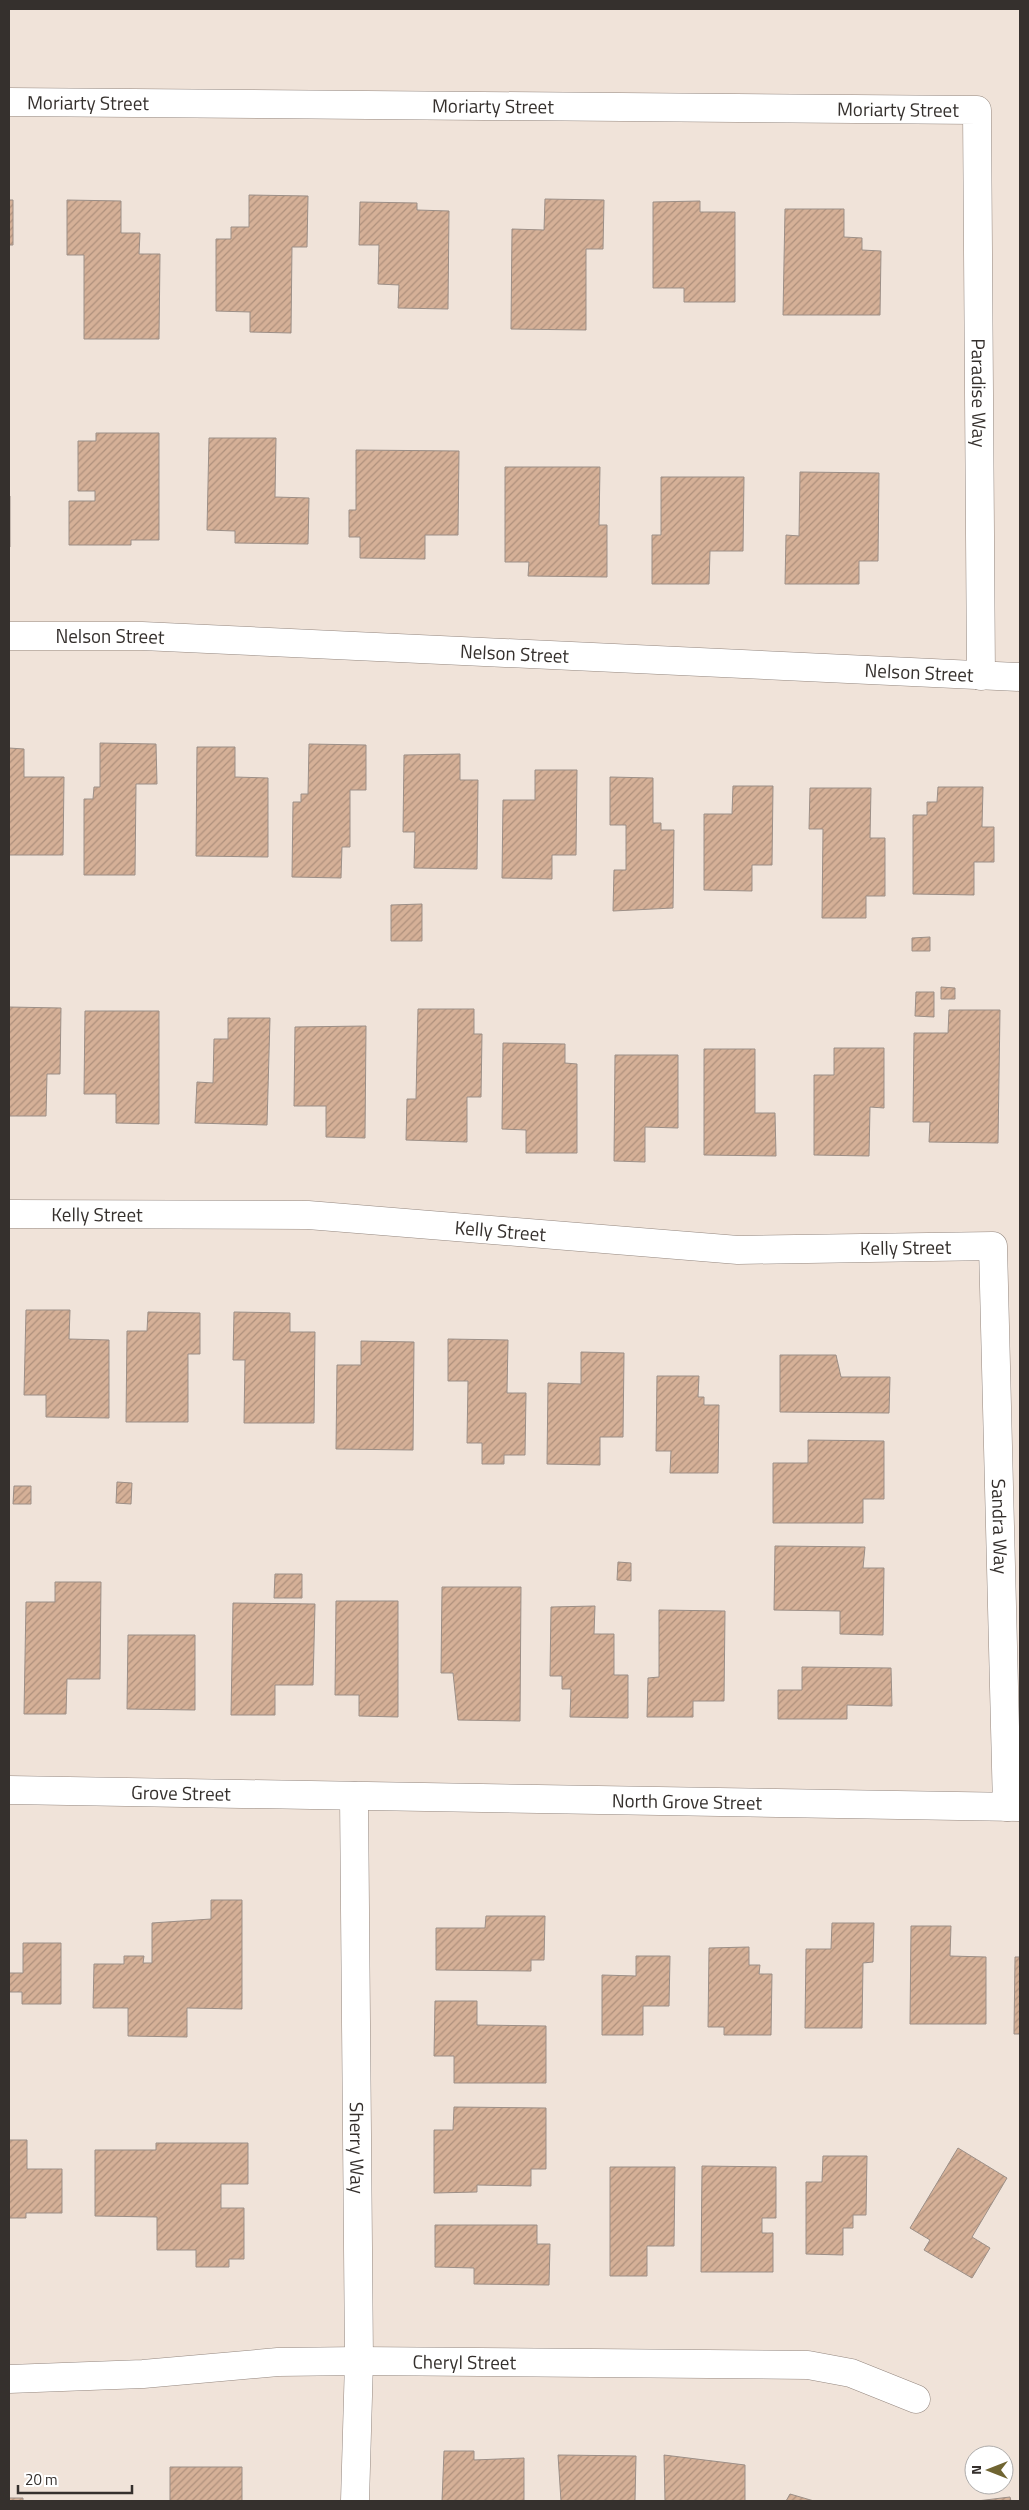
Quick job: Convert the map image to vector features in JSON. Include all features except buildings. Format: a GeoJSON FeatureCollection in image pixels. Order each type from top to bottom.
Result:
{"type":"FeatureCollection","features":[{"type":"Feature","properties":{"kind":"street","name":"Moriarty Street"},"geometry":{"type":"LineString","coordinates":[[9,102],[977,110]]}},
{"type":"Feature","properties":{"kind":"street","name":"Paradise Way"},"geometry":{"type":"LineString","coordinates":[[977,110],[981,676]]}},
{"type":"Feature","properties":{"kind":"street","name":"Nelson Street"},"geometry":{"type":"LineString","coordinates":[[9,636],[152,636],[981,676],[1020,676]]}},
{"type":"Feature","properties":{"kind":"street","name":"Kelly Street"},"geometry":{"type":"LineString","coordinates":[[9,1214],[308,1215],[738,1250],[993,1246]]}},
{"type":"Feature","properties":{"kind":"street","name":"Sandra Way"},"geometry":{"type":"LineString","coordinates":[[993,1246],[1013,1807]]}},
{"type":"Feature","properties":{"kind":"street","name":"Grove Street"},"geometry":{"type":"LineString","coordinates":[[9,1790],[354,1796]]}},
{"type":"Feature","properties":{"kind":"street","name":"North Grove Street"},"geometry":{"type":"LineString","coordinates":[[354,1796],[1013,1807]]}},
{"type":"Feature","properties":{"kind":"street","name":"Sherry Way"},"geometry":{"type":"LineString","coordinates":[[354,1796],[359,2361],[355,2501]]}},
{"type":"Feature","properties":{"kind":"street","name":"Cheryl Street"},"geometry":{"type":"LineString","coordinates":[[9,2379],[143,2374],[278,2362],[808,2365],[851,2373],[916,2399]]}}]}
